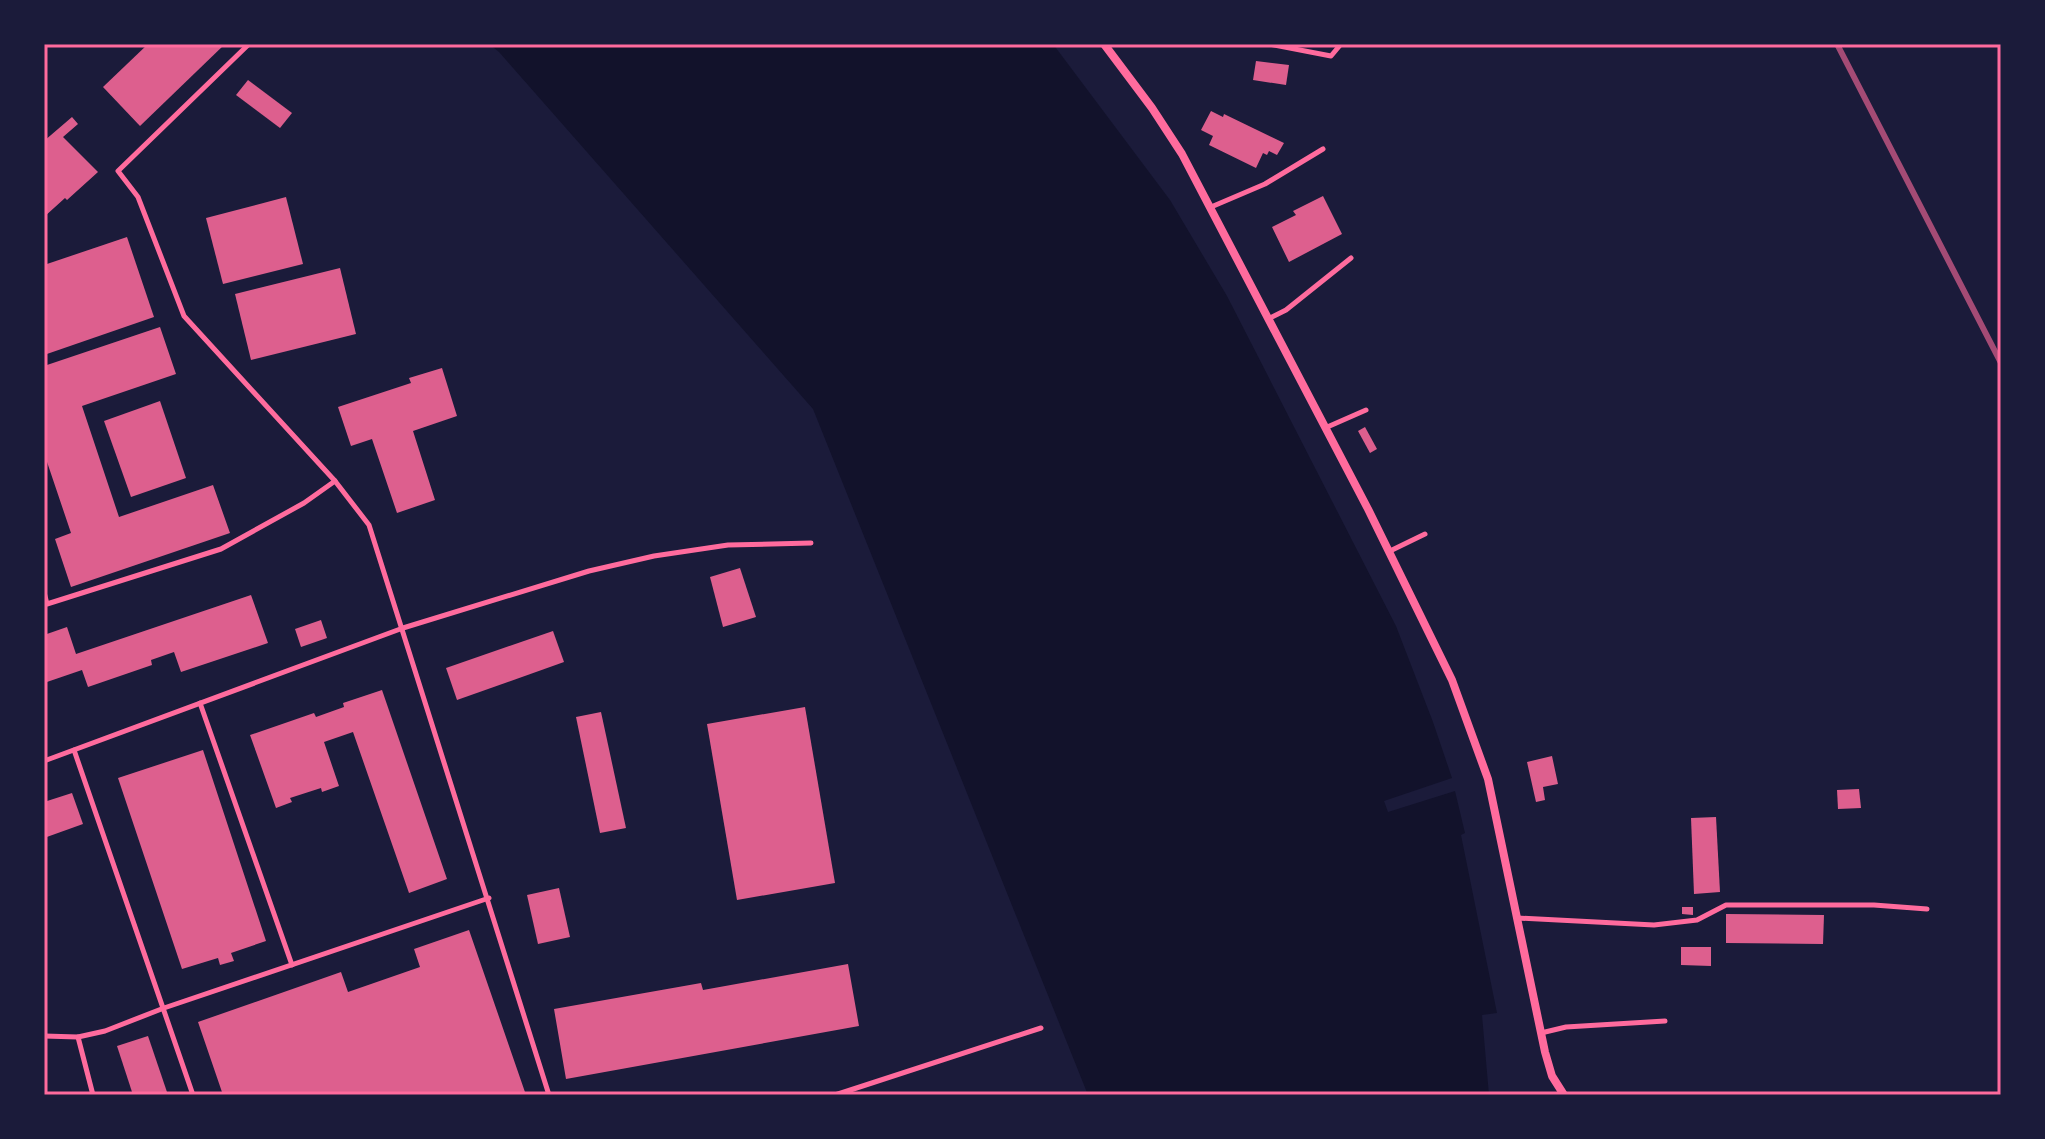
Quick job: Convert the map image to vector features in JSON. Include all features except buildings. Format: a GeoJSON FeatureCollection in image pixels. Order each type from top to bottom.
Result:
{"type":"FeatureCollection","features":[{"type":"Feature","properties":{"kind":"street"},"geometry":{"type":"LineString","coordinates":[[1104,44],[1182,154],[1389,552],[1452,680],[1482,759],[1504,848],[1541,1033],[1552,1076],[1564,1095]]}},
{"type":"Feature","properties":{"kind":"lane"},"geometry":{"type":"LineString","coordinates":[[249,44],[118,171],[138,197],[184,316],[335,481],[369,525],[549,1095]]}},
{"type":"Feature","properties":{"kind":"lane"},"geometry":{"type":"LineString","coordinates":[[1269,44],[1331,56],[1341,44]]}},
{"type":"Feature","properties":{"kind":"lane"},"geometry":{"type":"LineString","coordinates":[[1210,207],[1265,184],[1323,149]]}},
{"type":"Feature","properties":{"kind":"lane"},"geometry":{"type":"LineString","coordinates":[[1267,319],[1286,310],[1351,258]]}},
{"type":"Feature","properties":{"kind":"lane"},"geometry":{"type":"LineString","coordinates":[[1325,428],[1366,410]]}},
{"type":"Feature","properties":{"kind":"lane"},"geometry":{"type":"LineString","coordinates":[[44,592],[47,604],[221,549],[304,503],[335,481]]}},
{"type":"Feature","properties":{"kind":"lane"},"geometry":{"type":"LineString","coordinates":[[1389,552],[1425,534]]}},
{"type":"Feature","properties":{"kind":"lane"},"geometry":{"type":"LineString","coordinates":[[44,761],[403,628],[589,571],[654,556],[728,545],[811,543]]}},
{"type":"Feature","properties":{"kind":"lane"},"geometry":{"type":"LineString","coordinates":[[200,703],[292,965]]}},
{"type":"Feature","properties":{"kind":"lane"},"geometry":{"type":"LineString","coordinates":[[74,750],[193,1095]]}},
{"type":"Feature","properties":{"kind":"lane"},"geometry":{"type":"LineString","coordinates":[[44,1036],[78,1037],[105,1031],[164,1008],[489,898]]}},
{"type":"Feature","properties":{"kind":"lane"},"geometry":{"type":"LineString","coordinates":[[1517,918],[1654,925],[1697,920],[1726,905],[1874,905],[1927,909]]}},
{"type":"Feature","properties":{"kind":"lane"},"geometry":{"type":"LineString","coordinates":[[1541,1033],[1580,1026],[1665,1021]]}},
{"type":"Feature","properties":{"kind":"lane"},"geometry":{"type":"LineString","coordinates":[[835,1095],[1041,1028]]}},
{"type":"Feature","properties":{"kind":"lane"},"geometry":{"type":"LineString","coordinates":[[78,1037],[93,1095]]}},
{"type":"Feature","properties":{"kind":"shaded area"},"geometry":{"type":"Polygon","coordinates":[[[489,44],[1053,44],[1170,200],[1227,296],[1396,626],[1452,778],[1384,801],[1388,812],[1455,791],[1497,1013],[1482,1015],[1489,1095],[1088,1095],[813,409],[489,44]]]}},
{"type":"Feature","properties":{"kind":"railway"},"geometry":{"type":"LineString","coordinates":[[1837,44],[2001,363]]}}]}
